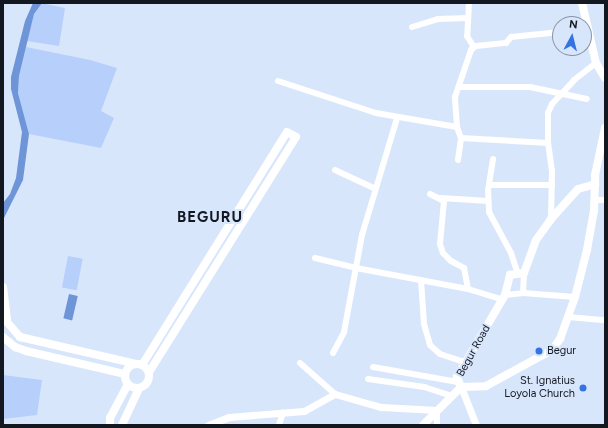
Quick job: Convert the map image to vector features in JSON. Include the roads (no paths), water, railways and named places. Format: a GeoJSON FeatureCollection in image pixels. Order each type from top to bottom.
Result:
{"type":"FeatureCollection","features":[{"type":"Feature","properties":{"kind":"main road"},"geometry":{"type":"LineString","coordinates":[[582,3],[584,16]]}},
{"type":"Feature","properties":{"kind":"main road"},"geometry":{"type":"LineString","coordinates":[[592,49],[596,63],[605,78]]}},
{"type":"Feature","properties":{"kind":"main road","name":"Begur Road"},"geometry":{"type":"LineString","coordinates":[[595,184],[578,189],[551,219],[536,240],[520,272],[510,275],[507,279],[504,297],[457,377],[459,384],[486,386],[552,350],[560,339],[575,297],[590,234],[595,184],[605,128]]}},
{"type":"Feature","properties":{"kind":"main road"},"geometry":{"type":"LineString","coordinates":[[110,425],[110,418],[128,384],[125,374],[128,367],[139,364],[287,132],[296,137],[149,372],[148,383],[139,389],[122,425]]}},
{"type":"Feature","properties":{"kind":"main road"},"geometry":{"type":"LineString","coordinates":[[3,287],[4,309],[9,327],[20,336],[139,364],[149,372]]}},
{"type":"Feature","properties":{"kind":"main road"},"geometry":{"type":"LineString","coordinates":[[3,337],[15,347],[26,351],[125,374]]}},
{"type":"Feature","properties":{"kind":"main road"},"geometry":{"type":"LineString","coordinates":[[128,384],[139,389]]}},
{"type":"Feature","properties":{"kind":"main road"},"geometry":{"type":"LineString","coordinates":[[424,425],[451,396],[459,384]]}},
{"type":"Feature","properties":{"kind":"street"},"geometry":{"type":"LineString","coordinates":[[468,3],[467,36],[474,47]]}},
{"type":"Feature","properties":{"kind":"street"},"geometry":{"type":"LineString","coordinates":[[412,28],[438,19],[468,18]]}},
{"type":"Feature","properties":{"kind":"street"},"geometry":{"type":"LineString","coordinates":[[474,47],[506,43],[511,37],[552,33]]}},
{"type":"Feature","properties":{"kind":"street"},"geometry":{"type":"LineString","coordinates":[[458,160],[461,138],[457,127],[454,102],[474,47]]}},
{"type":"Feature","properties":{"kind":"street"},"geometry":{"type":"LineString","coordinates":[[551,219],[552,185],[548,143],[548,112],[560,94],[596,63]]}},
{"type":"Feature","properties":{"kind":"street"},"geometry":{"type":"LineString","coordinates":[[278,81],[347,106],[397,118],[457,127]]}},
{"type":"Feature","properties":{"kind":"street"},"geometry":{"type":"LineString","coordinates":[[459,87],[530,87],[588,99]]}},
{"type":"Feature","properties":{"kind":"street"},"geometry":{"type":"LineString","coordinates":[[333,353],[344,332],[362,235],[397,118]]}},
{"type":"Feature","properties":{"kind":"street"},"geometry":{"type":"LineString","coordinates":[[461,138],[548,143]]}},
{"type":"Feature","properties":{"kind":"street"},"geometry":{"type":"LineString","coordinates":[[493,159],[488,185],[489,212],[520,272],[523,293]]}},
{"type":"Feature","properties":{"kind":"street"},"geometry":{"type":"LineString","coordinates":[[335,170],[376,189]]}},
{"type":"Feature","properties":{"kind":"street"},"geometry":{"type":"LineString","coordinates":[[488,185],[552,185]]}},
{"type":"Feature","properties":{"kind":"street"},"geometry":{"type":"LineString","coordinates":[[430,194],[442,198],[488,201]]}},
{"type":"Feature","properties":{"kind":"street"},"geometry":{"type":"LineString","coordinates":[[442,198],[444,206],[440,244],[443,253],[450,261],[464,268],[468,289]]}},
{"type":"Feature","properties":{"kind":"street"},"geometry":{"type":"LineString","coordinates":[[594,200],[605,200]]}},
{"type":"Feature","properties":{"kind":"street"},"geometry":{"type":"LineString","coordinates":[[315,258],[356,268],[504,297],[523,293],[575,297]]}},
{"type":"Feature","properties":{"kind":"street"},"geometry":{"type":"LineString","coordinates":[[421,280],[425,332],[430,345],[440,354],[465,362]]}},
{"type":"Feature","properties":{"kind":"street"},"geometry":{"type":"LineString","coordinates":[[568,317],[605,320]]}},
{"type":"Feature","properties":{"kind":"street"},"geometry":{"type":"LineString","coordinates":[[300,363],[335,394],[381,407],[437,410],[437,425]]}},
{"type":"Feature","properties":{"kind":"street"},"geometry":{"type":"LineString","coordinates":[[373,367],[459,384],[476,425]]}},
{"type":"Feature","properties":{"kind":"street"},"geometry":{"type":"LineString","coordinates":[[368,379],[424,387],[451,396]]}},
{"type":"Feature","properties":{"kind":"street"},"geometry":{"type":"LineString","coordinates":[[208,425],[229,417],[304,411],[335,394]]}},
{"type":"Feature","properties":{"kind":"street"},"geometry":{"type":"LineString","coordinates":[[279,425],[283,413]]}},
{"type":"Feature","properties":{"kind":"place","name":"Begur"},"geometry":{"type":"Point","coordinates":[539,351]}},
{"type":"Feature","properties":{"kind":"place","name":"St. Ignatius Loyola Church"},"geometry":{"type":"Point","coordinates":[583,388]}},
{"type":"Feature","properties":{"kind":"district","name":"BEGURU"},"geometry":{"type":"Point","coordinates":[210,218]}}]}
